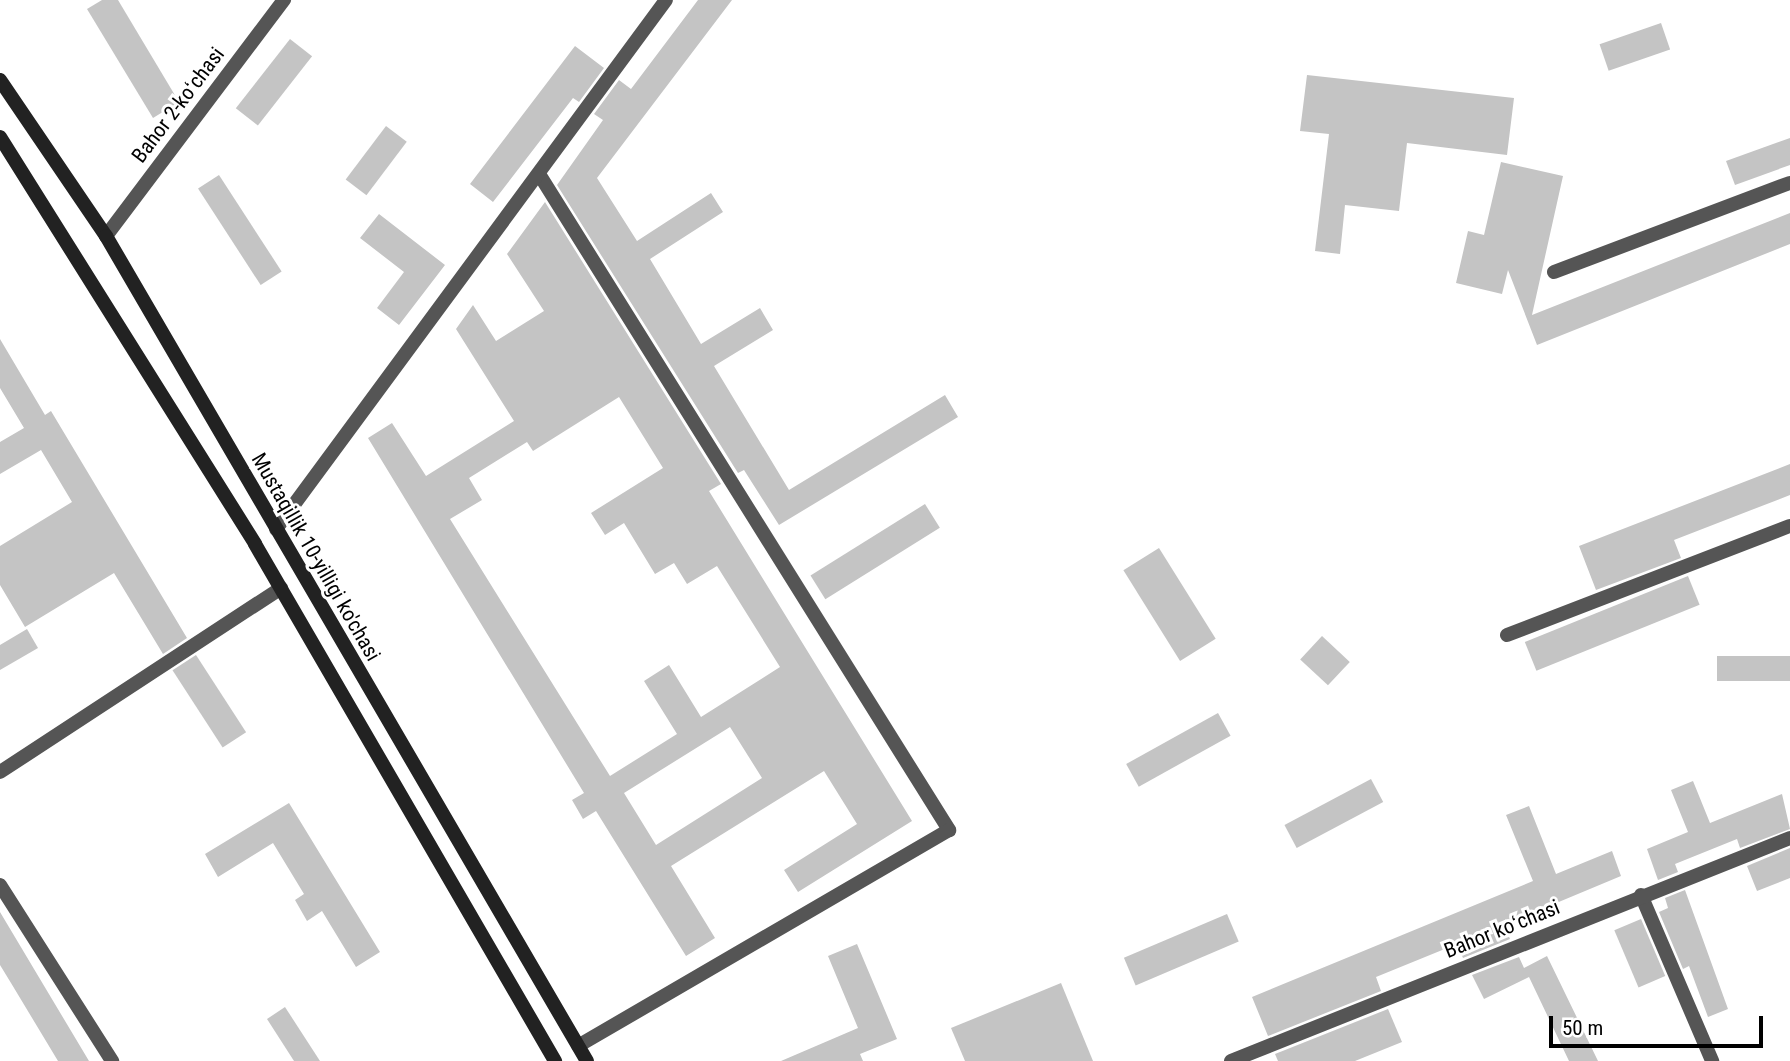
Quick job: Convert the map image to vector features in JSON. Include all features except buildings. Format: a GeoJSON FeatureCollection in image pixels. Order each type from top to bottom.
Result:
{"type":"FeatureCollection","features":[{"type":"Feature","properties":{"kind":"main road","name":"Mustaqillik 10-yilligi ko'chasi"},"geometry":{"type":"LineString","coordinates":[[0,80],[106,236],[586,1061]]}},
{"type":"Feature","properties":{"kind":"main road"},"geometry":{"type":"LineString","coordinates":[[0,137],[281,588],[555,1061]]}},
{"type":"Feature","properties":{"kind":"street","name":"Bahor 2-koʻchasi"},"geometry":{"type":"LineString","coordinates":[[106,236],[284,0]]}},
{"type":"Feature","properties":{"kind":"street"},"geometry":{"type":"LineString","coordinates":[[276,530],[666,0]]}},
{"type":"Feature","properties":{"kind":"street"},"geometry":{"type":"LineString","coordinates":[[538,174],[949,830],[578,1046]]}},
{"type":"Feature","properties":{"kind":"street"},"geometry":{"type":"LineString","coordinates":[[1553,272],[1790,183]]}},
{"type":"Feature","properties":{"kind":"street"},"geometry":{"type":"LineString","coordinates":[[1507,635],[1790,526]]}},
{"type":"Feature","properties":{"kind":"street"},"geometry":{"type":"LineString","coordinates":[[0,772],[281,588]]}},
{"type":"Feature","properties":{"kind":"street","name":"Bahor koʻchasi"},"geometry":{"type":"LineString","coordinates":[[1231,1061],[1641,895],[1790,838]]}},
{"type":"Feature","properties":{"kind":"street"},"geometry":{"type":"LineString","coordinates":[[0,885],[112,1061]]}},
{"type":"Feature","properties":{"kind":"street"},"geometry":{"type":"LineString","coordinates":[[1641,895],[1712,1061]]}}]}
